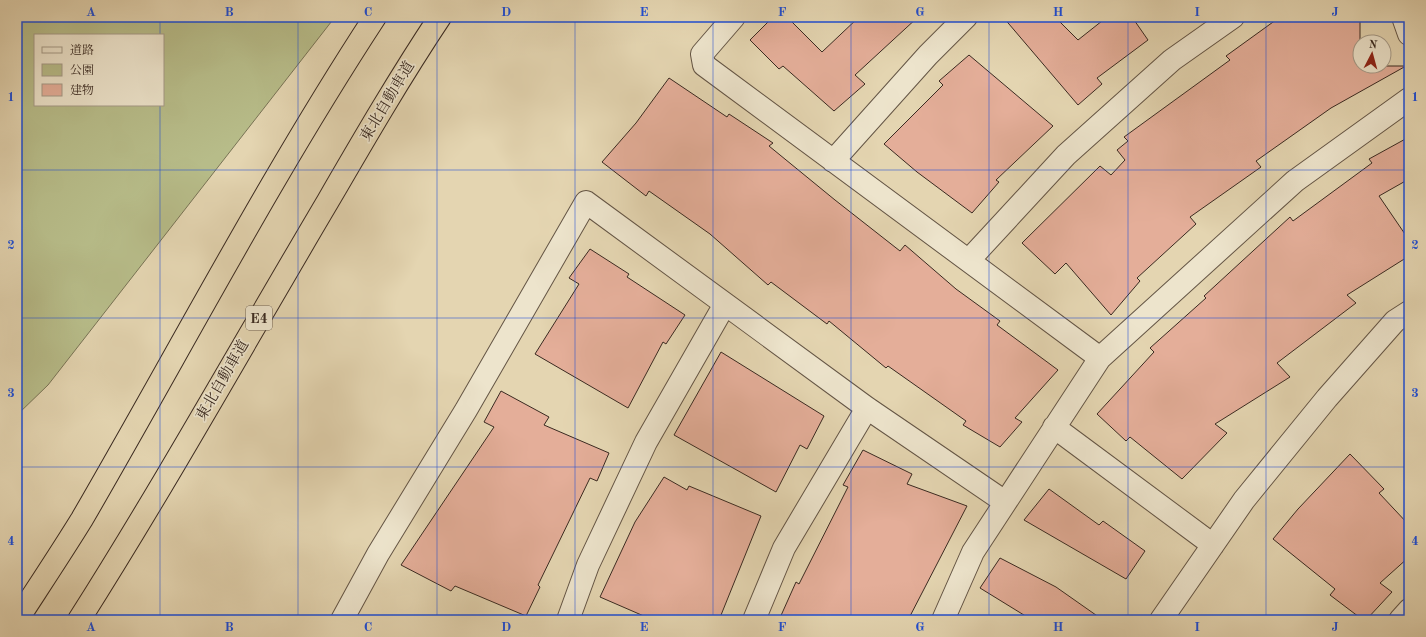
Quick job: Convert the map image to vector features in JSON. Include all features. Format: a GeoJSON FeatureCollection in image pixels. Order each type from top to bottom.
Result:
{"type":"FeatureCollection","features":[{"type":"Feature","properties":{"kind":"highway"},"geometry":{"type":"LineString","coordinates":[[17,620],[81,520],[326,92],[375,17]]}},
{"type":"Feature","properties":{"kind":"highway","name":"東北自動車道"},"geometry":{"type":"LineString","coordinates":[[79,620],[162,483],[416,52],[440,17]]}},
{"type":"Feature","properties":{"kind":"street"},"geometry":{"type":"LineString","coordinates":[[734,17],[702,54],[704,65],[1100,358]]}},
{"type":"Feature","properties":{"kind":"street"},"geometry":{"type":"LineString","coordinates":[[833,160],[928,54],[966,17]]}},
{"type":"Feature","properties":{"kind":"street"},"geometry":{"type":"LineString","coordinates":[[969,260],[1066,155],[1172,60],[1233,17]]}},
{"type":"Feature","properties":{"kind":"street"},"geometry":{"type":"LineString","coordinates":[[1403,17],[1409,34]]}},
{"type":"Feature","properties":{"kind":"street"},"geometry":{"type":"LineString","coordinates":[[943,620],[973,552],[1100,358],[1295,181],[1409,99]]}},
{"type":"Feature","properties":{"kind":"street"},"geometry":{"type":"LineString","coordinates":[[342,620],[378,554],[466,410],[586,202],[867,408],[1005,502]]}},
{"type":"Feature","properties":{"kind":"street"},"geometry":{"type":"LineString","coordinates":[[568,620],[588,565],[646,442],[725,304]]}},
{"type":"Feature","properties":{"kind":"street"},"geometry":{"type":"LineString","coordinates":[[1161,620],[1244,500],[1327,398],[1395,321],[1409,312]]}},
{"type":"Feature","properties":{"kind":"street"},"geometry":{"type":"LineString","coordinates":[[754,620],[784,548],[867,408]]}},
{"type":"Feature","properties":{"kind":"street"},"geometry":{"type":"LineString","coordinates":[[1054,427],[1213,544]]}},
{"type":"Feature","properties":{"kind":"street"},"geometry":{"type":"LineString","coordinates":[[1400,620],[1409,610]]}},
{"type":"Feature","properties":{"kind":"green space"},"geometry":{"type":"Polygon","coordinates":[[[17,17],[335,17],[48,385],[17,415],[17,17]]]}},
{"type":"Feature","properties":{"kind":"building"},"geometry":{"type":"Polygon","coordinates":[[[773,17],[787,17],[822,52],[859,17],[918,17],[855,75],[865,84],[834,111],[783,66],[779,69],[750,40],[773,17]]]}},
{"type":"Feature","properties":{"kind":"building"},"geometry":{"type":"Polygon","coordinates":[[[1003,17],[1055,17],[1078,40],[1107,17],[1132,17],[1148,40],[1097,78],[1102,84],[1078,105],[1003,17]]]}},
{"type":"Feature","properties":{"kind":"building"},"geometry":{"type":"Polygon","coordinates":[[[1280,17],[1360,17],[1360,34],[1352,34],[1352,74],[1392,74],[1331,108],[1256,161],[1261,167],[1190,217],[1196,224],[1137,278],[1140,281],[1111,315],[1066,263],[1055,274],[1022,243],[1100,166],[1111,175],[1125,160],[1117,150],[1128,141],[1124,137],[1230,60],[1226,56],[1280,17]]]}},
{"type":"Feature","properties":{"kind":"building"},"geometry":{"type":"Polygon","coordinates":[[[969,55],[1053,126],[996,180],[999,182],[972,213],[917,172],[884,144],[943,85],[939,81],[969,55]]]}},
{"type":"Feature","properties":{"kind":"building"},"geometry":{"type":"Polygon","coordinates":[[[1392,66],[1406,66],[1392,74],[1392,66]]]}},
{"type":"Feature","properties":{"kind":"building"},"geometry":{"type":"Polygon","coordinates":[[[669,78],[727,117],[729,114],[773,143],[769,146],[835,200],[900,251],[905,245],[956,289],[1000,321],[997,325],[1058,370],[1015,418],[1022,422],[1000,447],[963,425],[966,421],[888,366],[886,368],[829,321],[827,324],[771,282],[768,285],[710,234],[649,191],[646,196],[602,162],[636,123],[669,78]]]}},
{"type":"Feature","properties":{"kind":"building"},"geometry":{"type":"Polygon","coordinates":[[[1409,137],[1409,179],[1379,196],[1409,240],[1409,256],[1347,295],[1356,303],[1277,363],[1290,377],[1215,424],[1227,433],[1182,479],[1130,437],[1126,441],[1097,414],[1154,352],[1150,348],[1206,298],[1204,296],[1290,217],[1293,221],[1372,163],[1369,159],[1409,137]]]}},
{"type":"Feature","properties":{"kind":"building"},"geometry":{"type":"Polygon","coordinates":[[[590,249],[629,274],[627,277],[685,315],[666,344],[663,342],[628,408],[535,354],[579,284],[569,278],[590,249]]]}},
{"type":"Feature","properties":{"kind":"building"},"geometry":{"type":"Polygon","coordinates":[[[721,352],[824,416],[807,449],[800,445],[776,492],[674,435],[721,352]]]}},
{"type":"Feature","properties":{"kind":"building"},"geometry":{"type":"Polygon","coordinates":[[[501,391],[549,417],[544,425],[609,453],[597,481],[590,478],[538,585],[540,587],[526,616],[455,586],[451,591],[401,565],[494,427],[484,422],[501,391]]]}},
{"type":"Feature","properties":{"kind":"building"},"geometry":{"type":"Polygon","coordinates":[[[863,450],[912,474],[907,484],[967,506],[908,620],[779,620],[796,582],[799,584],[848,487],[843,485],[863,450]]]}},
{"type":"Feature","properties":{"kind":"building"},"geometry":{"type":"Polygon","coordinates":[[[1350,454],[1384,489],[1379,493],[1409,525],[1409,557],[1380,583],[1392,592],[1366,620],[1363,620],[1330,595],[1335,589],[1273,539],[1298,509],[1350,454]]]}},
{"type":"Feature","properties":{"kind":"building"},"geometry":{"type":"Polygon","coordinates":[[[664,477],[687,490],[689,486],[761,516],[719,620],[653,620],[600,597],[635,522],[664,477]]]}},
{"type":"Feature","properties":{"kind":"building"},"geometry":{"type":"Polygon","coordinates":[[[1049,489],[1099,525],[1103,521],[1145,551],[1126,579],[1024,520],[1049,489]]]}},
{"type":"Feature","properties":{"kind":"building"},"geometry":{"type":"Polygon","coordinates":[[[1000,558],[1056,587],[1103,620],[1032,620],[980,588],[1000,558]]]}}]}
